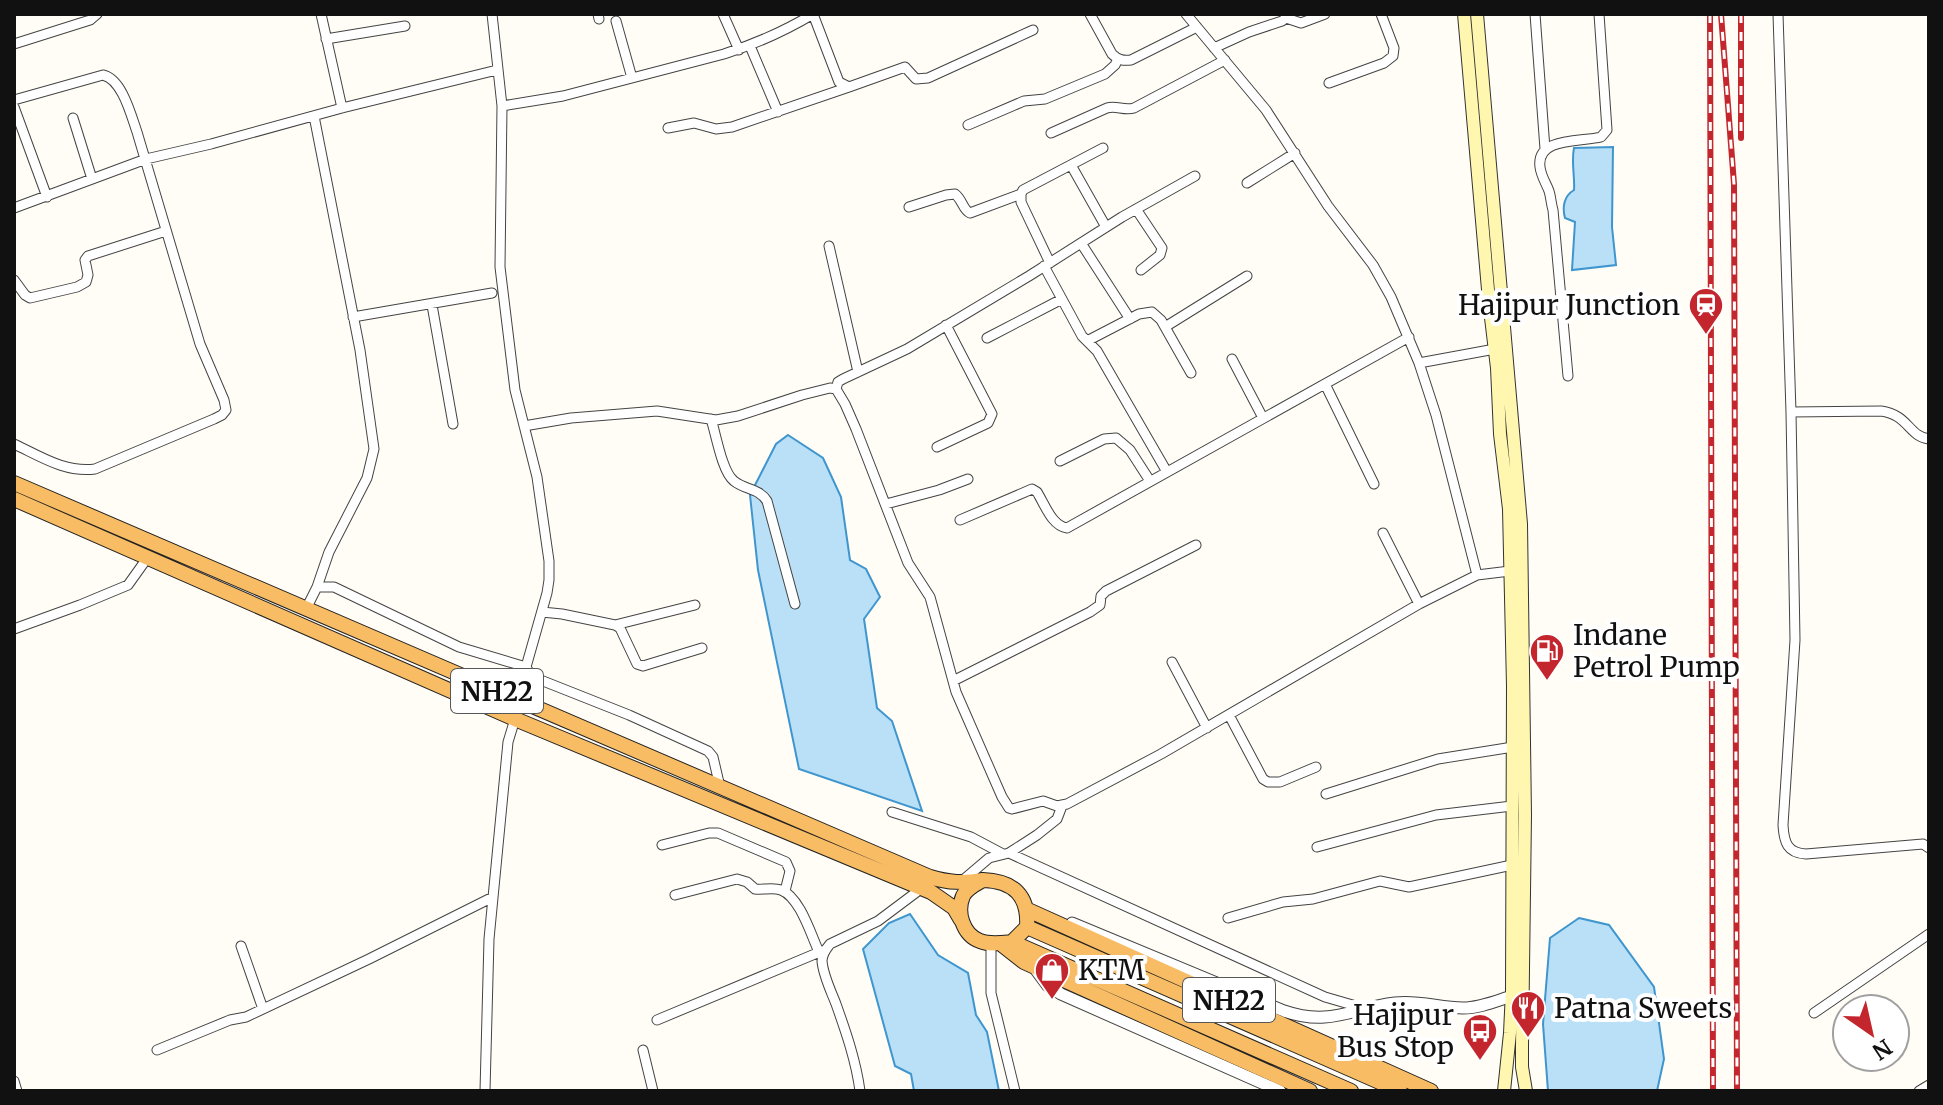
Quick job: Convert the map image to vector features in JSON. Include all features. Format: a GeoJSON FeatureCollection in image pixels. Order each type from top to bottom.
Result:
{"type":"FeatureCollection","features":[{"type":"Feature","properties":{"kind":"highway","name":"NH22"},"geometry":{"type":"LineString","coordinates":[[14,483],[930,877],[959,883],[996,880],[1012,887],[1028,910],[1431,1091]]}},
{"type":"Feature","properties":{"kind":"highway","name":"NH22"},"geometry":{"type":"LineString","coordinates":[[14,499],[515,719],[931,892],[954,908],[976,940],[1001,943],[1032,966],[1310,1091]]}},
{"type":"Feature","properties":{"kind":"highway"},"geometry":{"type":"LineString","coordinates":[[961,920],[964,895],[983,880]]}},
{"type":"Feature","properties":{"kind":"highway"},"geometry":{"type":"LineString","coordinates":[[1027,927],[1028,910]]}},
{"type":"Feature","properties":{"kind":"highway"},"geometry":{"type":"LineString","coordinates":[[1001,943],[1027,927]]}},
{"type":"Feature","properties":{"kind":"highway"},"geometry":{"type":"LineString","coordinates":[[1027,927],[1400,1091]]}},
{"type":"Feature","properties":{"kind":"highway"},"geometry":{"type":"LineString","coordinates":[[1001,943],[1066,966],[1351,1091]]}},
{"type":"Feature","properties":{"kind":"main road"},"geometry":{"type":"LineString","coordinates":[[1464,14],[1509,509],[1510,571],[1518,656],[1525,866],[1522,1067],[1526,1091]]}},
{"type":"Feature","properties":{"kind":"main road"},"geometry":{"type":"LineString","coordinates":[[1477,14],[1521,524],[1513,747],[1512,996],[1504,1091]]}},
{"type":"Feature","properties":{"kind":"street"},"geometry":{"type":"LineString","coordinates":[[14,44],[90,20],[97,14]]}},
{"type":"Feature","properties":{"kind":"street"},"geometry":{"type":"LineString","coordinates":[[321,14],[342,108]]}},
{"type":"Feature","properties":{"kind":"street"},"geometry":{"type":"LineString","coordinates":[[492,14],[502,106],[500,267],[515,390],[537,477],[549,561],[549,580],[526,667]]}},
{"type":"Feature","properties":{"kind":"street"},"geometry":{"type":"LineString","coordinates":[[723,14],[739,50]]}},
{"type":"Feature","properties":{"kind":"street"},"geometry":{"type":"LineString","coordinates":[[502,106],[563,96],[739,50],[813,14],[839,82],[849,87]]}},
{"type":"Feature","properties":{"kind":"street"},"geometry":{"type":"LineString","coordinates":[[1090,14],[1112,54],[1118,59],[1131,60],[1197,27]]}},
{"type":"Feature","properties":{"kind":"street"},"geometry":{"type":"LineString","coordinates":[[1186,14],[1266,110],[1328,206],[1373,265],[1391,297],[1419,363],[1436,415],[1477,575]]}},
{"type":"Feature","properties":{"kind":"street"},"geometry":{"type":"LineString","coordinates":[[1214,48],[1286,16],[1301,23],[1325,14]]}},
{"type":"Feature","properties":{"kind":"street"},"geometry":{"type":"LineString","coordinates":[[1329,83],[1384,63],[1393,56],[1394,48],[1381,14]]}},
{"type":"Feature","properties":{"kind":"street"},"geometry":{"type":"LineString","coordinates":[[1535,14],[1545,149],[1540,170],[1550,193],[1553,210],[1568,376]]}},
{"type":"Feature","properties":{"kind":"street"},"geometry":{"type":"LineString","coordinates":[[1545,149],[1554,144],[1601,137],[1607,130],[1599,14]]}},
{"type":"Feature","properties":{"kind":"street"},"geometry":{"type":"LineString","coordinates":[[1778,14],[1795,640],[1783,825],[1785,843],[1792,852],[1806,854],[1923,844],[1929,848]]}},
{"type":"Feature","properties":{"kind":"street"},"geometry":{"type":"LineString","coordinates":[[616,21],[632,78]]}},
{"type":"Feature","properties":{"kind":"street"},"geometry":{"type":"LineString","coordinates":[[326,39],[405,26]]}},
{"type":"Feature","properties":{"kind":"street"},"geometry":{"type":"LineString","coordinates":[[668,128],[694,123],[723,129],[905,67],[916,79],[928,78],[1033,30]]}},
{"type":"Feature","properties":{"kind":"street"},"geometry":{"type":"LineString","coordinates":[[750,46],[778,112]]}},
{"type":"Feature","properties":{"kind":"street"},"geometry":{"type":"LineString","coordinates":[[968,125],[1024,101],[1045,99],[1105,74],[1118,59]]}},
{"type":"Feature","properties":{"kind":"street"},"geometry":{"type":"LineString","coordinates":[[1051,133],[1107,108],[1134,108],[1225,60]]}},
{"type":"Feature","properties":{"kind":"street"},"geometry":{"type":"LineString","coordinates":[[14,208],[146,159],[497,70]]}},
{"type":"Feature","properties":{"kind":"street"},"geometry":{"type":"LineString","coordinates":[[14,100],[103,75],[108,75],[117,85],[146,159],[200,344],[226,410],[222,415],[95,469],[81,471],[56,464],[14,444]]}},
{"type":"Feature","properties":{"kind":"street"},"geometry":{"type":"LineString","coordinates":[[14,107],[47,197]]}},
{"type":"Feature","properties":{"kind":"street"},"geometry":{"type":"LineString","coordinates":[[306,609],[329,552],[367,478],[374,449],[353,317],[314,116]]}},
{"type":"Feature","properties":{"kind":"street"},"geometry":{"type":"LineString","coordinates":[[73,118],[92,179]]}},
{"type":"Feature","properties":{"kind":"street"},"geometry":{"type":"LineString","coordinates":[[909,207],[955,194],[970,213],[1021,194],[1023,190],[1103,148]]}},
{"type":"Feature","properties":{"kind":"street"},"geometry":{"type":"LineString","coordinates":[[1247,183],[1295,153]]}},
{"type":"Feature","properties":{"kind":"street"},"geometry":{"type":"LineString","coordinates":[[1071,165],[1106,227]]}},
{"type":"Feature","properties":{"kind":"street"},"geometry":{"type":"LineString","coordinates":[[1062,806],[1043,801],[1012,809],[1005,803],[963,710],[930,597],[908,563],[845,404],[836,389],[843,379],[894,356],[1195,176]]}},
{"type":"Feature","properties":{"kind":"street"},"geometry":{"type":"LineString","coordinates":[[1021,194],[1021,202],[1062,299],[1082,336],[1097,351],[1167,472]]}},
{"type":"Feature","properties":{"kind":"street"},"geometry":{"type":"LineString","coordinates":[[1136,209],[1162,248],[1160,255],[1141,270]]}},
{"type":"Feature","properties":{"kind":"street"},"geometry":{"type":"LineString","coordinates":[[14,280],[30,298],[77,287],[86,282],[85,260],[88,256],[166,231]]}},
{"type":"Feature","properties":{"kind":"street"},"geometry":{"type":"LineString","coordinates":[[1081,243],[1130,319]]}},
{"type":"Feature","properties":{"kind":"street"},"geometry":{"type":"LineString","coordinates":[[829,246],[858,372]]}},
{"type":"Feature","properties":{"kind":"street"},"geometry":{"type":"LineString","coordinates":[[1165,327],[1247,276]]}},
{"type":"Feature","properties":{"kind":"street"},"geometry":{"type":"LineString","coordinates":[[353,317],[492,293]]}},
{"type":"Feature","properties":{"kind":"street"},"geometry":{"type":"LineString","coordinates":[[987,338],[1062,299]]}},
{"type":"Feature","properties":{"kind":"street"},"geometry":{"type":"LineString","coordinates":[[432,305],[453,424]]}},
{"type":"Feature","properties":{"kind":"street"},"geometry":{"type":"LineString","coordinates":[[1087,341],[1139,314],[1152,312],[1157,314],[1191,373]]}},
{"type":"Feature","properties":{"kind":"street"},"geometry":{"type":"LineString","coordinates":[[937,447],[988,423],[992,414],[946,325]]}},
{"type":"Feature","properties":{"kind":"street"},"geometry":{"type":"LineString","coordinates":[[960,520],[1032,489],[1057,525],[1067,528],[1409,337]]}},
{"type":"Feature","properties":{"kind":"street"},"geometry":{"type":"LineString","coordinates":[[1419,363],[1495,349]]}},
{"type":"Feature","properties":{"kind":"street"},"geometry":{"type":"LineString","coordinates":[[1232,359],[1263,418]]}},
{"type":"Feature","properties":{"kind":"street"},"geometry":{"type":"LineString","coordinates":[[1325,384],[1374,484]]}},
{"type":"Feature","properties":{"kind":"street"},"geometry":{"type":"LineString","coordinates":[[524,426],[571,418],[657,411],[711,419],[728,418],[802,395],[836,389]]}},
{"type":"Feature","properties":{"kind":"street"},"geometry":{"type":"LineString","coordinates":[[1791,412],[1892,413],[1903,419],[1921,438],[1929,439]]}},
{"type":"Feature","properties":{"kind":"street"},"geometry":{"type":"LineString","coordinates":[[711,419],[730,478],[743,487],[758,491],[767,501],[795,604]]}},
{"type":"Feature","properties":{"kind":"street"},"geometry":{"type":"LineString","coordinates":[[1060,461],[1104,439],[1116,438],[1130,450],[1150,481]]}},
{"type":"Feature","properties":{"kind":"street"},"geometry":{"type":"LineString","coordinates":[[886,504],[968,479]]}},
{"type":"Feature","properties":{"kind":"street"},"geometry":{"type":"LineString","coordinates":[[1383,533],[1419,604]]}},
{"type":"Feature","properties":{"kind":"street"},"geometry":{"type":"LineString","coordinates":[[953,681],[1090,612],[1100,605],[1101,596],[1106,591],[1196,545]]}},
{"type":"Feature","properties":{"kind":"street"},"geometry":{"type":"LineString","coordinates":[[14,629],[128,585],[148,557]]}},
{"type":"Feature","properties":{"kind":"street"},"geometry":{"type":"LineString","coordinates":[[959,883],[989,858],[1006,854],[1037,835],[1057,819],[1062,806],[1207,728],[1419,604],[1477,575],[1510,571]]}},
{"type":"Feature","properties":{"kind":"street"},"geometry":{"type":"LineString","coordinates":[[317,587],[334,587],[459,647],[526,667],[538,679],[708,751],[716,764],[720,787]]}},
{"type":"Feature","properties":{"kind":"street"},"geometry":{"type":"LineString","coordinates":[[615,625],[695,605]]}},
{"type":"Feature","properties":{"kind":"street"},"geometry":{"type":"LineString","coordinates":[[542,612],[615,625],[620,628],[637,664],[643,666],[702,648]]}},
{"type":"Feature","properties":{"kind":"street"},"geometry":{"type":"LineString","coordinates":[[1172,662],[1207,728]]}},
{"type":"Feature","properties":{"kind":"street"},"geometry":{"type":"LineString","coordinates":[[1229,715],[1263,779],[1268,782],[1280,782],[1316,767]]}},
{"type":"Feature","properties":{"kind":"street"},"geometry":{"type":"LineString","coordinates":[[485,1091],[489,939],[508,742],[515,719]]}},
{"type":"Feature","properties":{"kind":"street"},"geometry":{"type":"LineString","coordinates":[[1326,794],[1438,759],[1513,747]]}},
{"type":"Feature","properties":{"kind":"street"},"geometry":{"type":"LineString","coordinates":[[1317,847],[1436,815],[1512,806]]}},
{"type":"Feature","properties":{"kind":"street"},"geometry":{"type":"LineString","coordinates":[[892,812],[971,837],[1325,997],[1366,1009]]}},
{"type":"Feature","properties":{"kind":"street"},"geometry":{"type":"LineString","coordinates":[[662,845],[718,833],[786,862],[790,871],[785,891]]}},
{"type":"Feature","properties":{"kind":"street"},"geometry":{"type":"LineString","coordinates":[[1228,918],[1283,902],[1313,899],[1380,881],[1409,887],[1512,865]]}},
{"type":"Feature","properties":{"kind":"street"},"geometry":{"type":"LineString","coordinates":[[675,895],[737,879],[755,889],[785,891],[797,903],[822,951],[825,974],[860,1091]]}},
{"type":"Feature","properties":{"kind":"street"},"geometry":{"type":"LineString","coordinates":[[657,1020],[822,951],[888,915],[922,888]]}},
{"type":"Feature","properties":{"kind":"street"},"geometry":{"type":"LineString","coordinates":[[157,1050],[230,1020],[246,1017],[493,897]]}},
{"type":"Feature","properties":{"kind":"street"},"geometry":{"type":"LineString","coordinates":[[1045,917],[1074,924],[1298,1016],[1323,1018],[1414,1001],[1477,1007],[1512,996]]}},
{"type":"Feature","properties":{"kind":"street"},"geometry":{"type":"LineString","coordinates":[[1814,1013],[1929,934]]}},
{"type":"Feature","properties":{"kind":"street"},"geometry":{"type":"LineString","coordinates":[[1001,943],[991,993],[1015,1091]]}},
{"type":"Feature","properties":{"kind":"street"},"geometry":{"type":"LineString","coordinates":[[241,946],[263,1009]]}},
{"type":"Feature","properties":{"kind":"street"},"geometry":{"type":"LineString","coordinates":[[1032,966],[1047,985],[1061,994],[1280,1091]]}},
{"type":"Feature","properties":{"kind":"street"},"geometry":{"type":"LineString","coordinates":[[643,1050],[653,1091]]}},
{"type":"Feature","properties":{"kind":"street"},"geometry":{"type":"LineString","coordinates":[[14,1081],[17,1091]]}},
{"type":"Feature","properties":{"kind":"street"},"geometry":{"type":"LineString","coordinates":[[1919,1091],[1929,1085]]}},
{"type":"Feature","properties":{"kind":"water"},"geometry":{"type":"Polygon","coordinates":[[[1613,147],[1612,227],[1616,265],[1572,270],[1575,222],[1565,218],[1564,210],[1566,199],[1574,190],[1574,148],[1613,147]]]}},
{"type":"Feature","properties":{"kind":"water"},"geometry":{"type":"Polygon","coordinates":[[[788,435],[823,458],[841,497],[850,560],[866,569],[880,597],[864,619],[877,708],[892,721],[922,811],[799,769],[758,570],[750,495],[776,444],[788,435]]]}},
{"type":"Feature","properties":{"kind":"water"},"geometry":{"type":"Polygon","coordinates":[[[910,914],[938,955],[968,973],[976,1015],[987,1032],[999,1091],[914,1091],[911,1074],[895,1066],[863,949],[889,923],[910,914]]]}},
{"type":"Feature","properties":{"kind":"water"},"geometry":{"type":"Polygon","coordinates":[[[1579,918],[1609,925],[1654,987],[1664,1059],[1657,1091],[1548,1091],[1543,1024],[1550,938],[1579,918]]]}},
{"type":"Feature","properties":{"kind":"railway"},"geometry":{"type":"LineString","coordinates":[[1710,14],[1713,1091]]}},
{"type":"Feature","properties":{"kind":"railway"},"geometry":{"type":"LineString","coordinates":[[1721,14],[1734,184],[1737,1091]]}},
{"type":"Feature","properties":{"kind":"railway"},"geometry":{"type":"LineString","coordinates":[[1741,14],[1741,138]]}},
{"type":"Feature","properties":{"kind":"place","name":"Hajipur Junction"},"geometry":{"type":"Point","coordinates":[1706,336]}},
{"type":"Feature","properties":{"kind":"place","name":"Indane Petrol Pump"},"geometry":{"type":"Point","coordinates":[1547,682]}},
{"type":"Feature","properties":{"kind":"place","name":"KTM"},"geometry":{"type":"Point","coordinates":[1052,1001]}},
{"type":"Feature","properties":{"kind":"place","name":"Patna Sweets"},"geometry":{"type":"Point","coordinates":[1528,1039]}},
{"type":"Feature","properties":{"kind":"place","name":"Hajipur Bus Stop"},"geometry":{"type":"Point","coordinates":[1480,1062]}}]}
